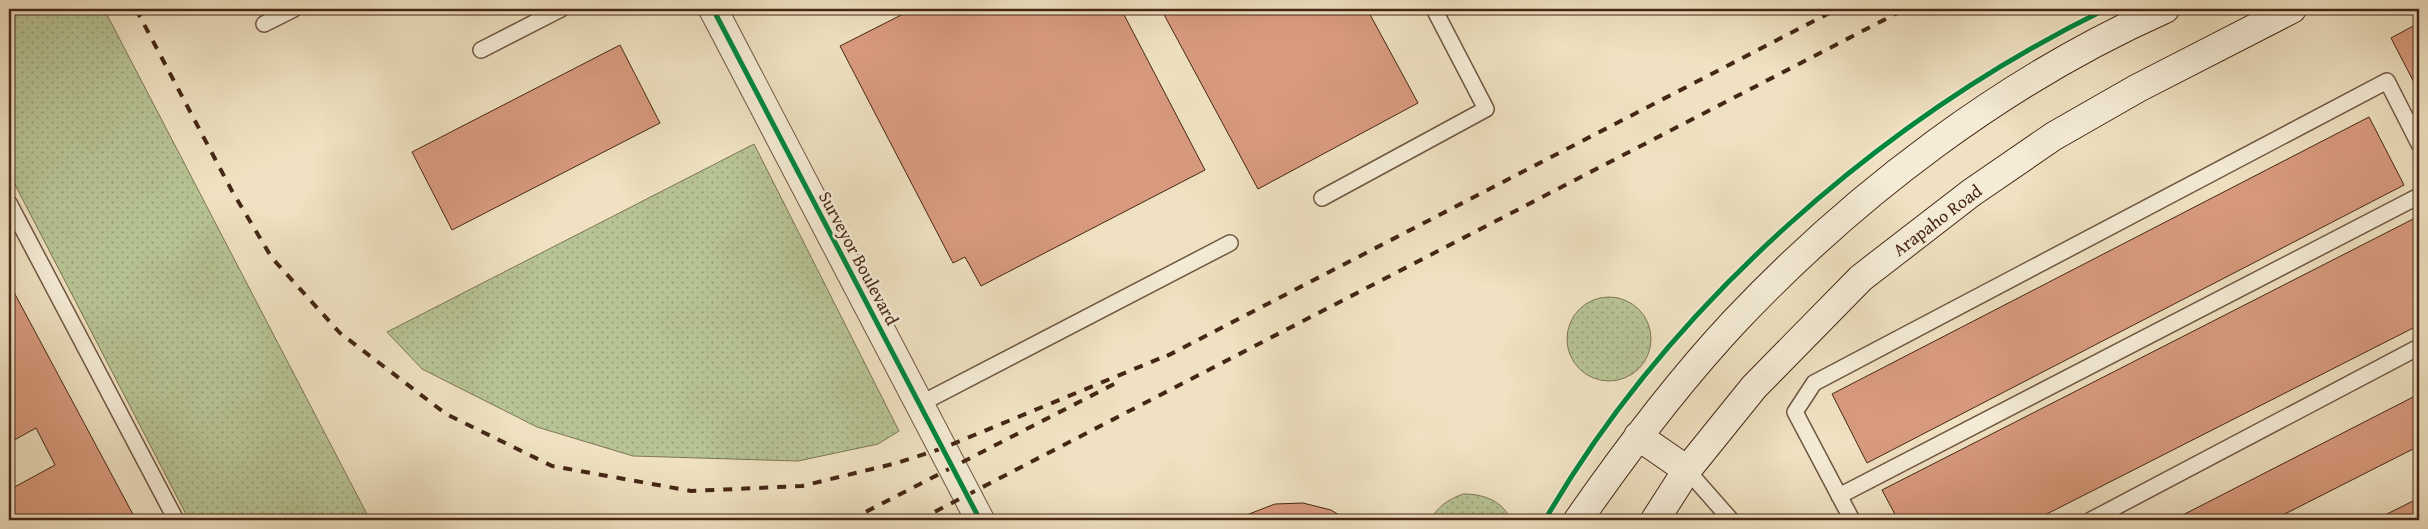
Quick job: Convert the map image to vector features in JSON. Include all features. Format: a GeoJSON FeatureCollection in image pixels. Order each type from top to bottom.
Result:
{"type":"FeatureCollection","features":[{"type":"Feature","properties":{"kind":"main road","name":"Surveyor Boulevard"},"geometry":{"type":"LineString","coordinates":[[713,9],[980,520]]}},
{"type":"Feature","properties":{"kind":"main road"},"geometry":{"type":"LineString","coordinates":[[1578,520],[1638,436],[1734,322],[1811,247],[1921,154],[2025,82],[2165,9]]}},
{"type":"Feature","properties":{"kind":"main road","name":"Arapaho Road"},"geometry":{"type":"LineString","coordinates":[[1655,520],[1687,470],[1754,387],[1862,278],[1971,192],[2063,132],[2138,88],[2292,9]]}},
{"type":"Feature","properties":{"kind":"main road"},"geometry":{"type":"LineString","coordinates":[[1638,436],[1687,470]]}},
{"type":"Feature","properties":{"kind":"lane"},"geometry":{"type":"LineString","coordinates":[[264,24],[294,9]]}},
{"type":"Feature","properties":{"kind":"lane"},"geometry":{"type":"LineString","coordinates":[[481,50],[561,9]]}},
{"type":"Feature","properties":{"kind":"lane"},"geometry":{"type":"LineString","coordinates":[[1322,198],[1486,109],[1434,9]]}},
{"type":"Feature","properties":{"kind":"lane"},"geometry":{"type":"LineString","coordinates":[[1852,520],[1795,412],[1814,383],[2387,81],[2419,144]]}},
{"type":"Feature","properties":{"kind":"lane"},"geometry":{"type":"LineString","coordinates":[[1840,496],[2419,196]]}},
{"type":"Feature","properties":{"kind":"lane"},"geometry":{"type":"LineString","coordinates":[[9,202],[176,520]]}},
{"type":"Feature","properties":{"kind":"lane"},"geometry":{"type":"LineString","coordinates":[[920,404],[1230,243]]}},
{"type":"Feature","properties":{"kind":"lane"},"geometry":{"type":"LineString","coordinates":[[2091,520],[2419,347]]}},
{"type":"Feature","properties":{"kind":"lane"},"geometry":{"type":"LineString","coordinates":[[1687,470],[1731,520]]}},
{"type":"Feature","properties":{"kind":"green space"},"geometry":{"type":"Polygon","coordinates":[[[9,9],[104,9],[370,520],[189,520],[9,173],[9,9]]]}},
{"type":"Feature","properties":{"kind":"green space"},"geometry":{"type":"Polygon","coordinates":[[[754,144],[899,431],[878,444],[798,461],[633,456],[537,427],[422,369],[387,332],[754,144]]]}},
{"type":"Feature","properties":{"kind":"green space"},"geometry":{"type":"Polygon","coordinates":[[[1609,297],[1625,300],[1639,309],[1648,323],[1651,339],[1648,355],[1639,369],[1625,378],[1609,381],[1593,378],[1579,369],[1570,355],[1567,339],[1570,323],[1579,309],[1593,300],[1609,297]]]}},
{"type":"Feature","properties":{"kind":"green space"},"geometry":{"type":"Polygon","coordinates":[[[1463,494],[1478,495],[1497,503],[1511,520],[1430,520],[1444,504],[1463,494]]]}},
{"type":"Feature","properties":{"kind":"building"},"geometry":{"type":"Polygon","coordinates":[[[913,9],[1121,9],[1205,170],[981,286],[965,257],[953,263],[840,46],[913,9]]]}},
{"type":"Feature","properties":{"kind":"building"},"geometry":{"type":"Polygon","coordinates":[[[1161,9],[1367,9],[1418,103],[1258,189],[1161,9]]]}},
{"type":"Feature","properties":{"kind":"building"},"geometry":{"type":"Polygon","coordinates":[[[2415,25],[2419,34],[2419,92],[2391,38],[2415,25]]]}},
{"type":"Feature","properties":{"kind":"building"},"geometry":{"type":"Polygon","coordinates":[[[620,45],[660,123],[452,230],[412,152],[620,45]]]}},
{"type":"Feature","properties":{"kind":"building"},"geometry":{"type":"Polygon","coordinates":[[[2369,117],[2404,185],[1867,463],[1832,394],[2369,117]]]}},
{"type":"Feature","properties":{"kind":"building"},"geometry":{"type":"Polygon","coordinates":[[[2419,216],[2419,325],[2035,520],[1898,520],[1882,490],[2419,216]]]}},
{"type":"Feature","properties":{"kind":"building"},"geometry":{"type":"Polygon","coordinates":[[[9,283],[136,520],[9,520],[9,490],[55,465],[36,428],[9,443],[9,283]]]}},
{"type":"Feature","properties":{"kind":"building"},"geometry":{"type":"Polygon","coordinates":[[[2419,394],[2419,446],[2273,520],[2173,520],[2419,394]]]}},
{"type":"Feature","properties":{"kind":"building"},"geometry":{"type":"Polygon","coordinates":[[[2419,498],[2419,520],[2375,520],[2419,498]]]}},
{"type":"Feature","properties":{"kind":"building"},"geometry":{"type":"Polygon","coordinates":[[[1303,503],[1331,510],[1347,520],[1240,520],[1249,514],[1275,504],[1303,503]]]}},
{"type":"Feature","properties":{"kind":"railway"},"geometry":{"type":"LineString","coordinates":[[136,9],[232,191],[272,258],[340,333],[446,414],[552,466],[691,491],[802,486],[897,463],[943,448],[1173,353]]}},
{"type":"Feature","properties":{"kind":"railway"},"geometry":{"type":"LineString","coordinates":[[1167,356],[1837,9]]}},
{"type":"Feature","properties":{"kind":"railway"},"geometry":{"type":"LineString","coordinates":[[919,520],[1905,9]]}},
{"type":"Feature","properties":{"kind":"railway"},"geometry":{"type":"LineString","coordinates":[[850,520],[1116,383]]}},
{"type":"Feature","properties":{"kind":"cycle path"},"geometry":{"type":"LineString","coordinates":[[713,9],[980,520]]}},
{"type":"Feature","properties":{"kind":"cycle path"},"geometry":{"type":"LineString","coordinates":[[1545,520],[1596,441],[1654,365],[1718,293],[1788,225],[1863,162],[1942,105],[2023,53],[2106,9]]}}]}
